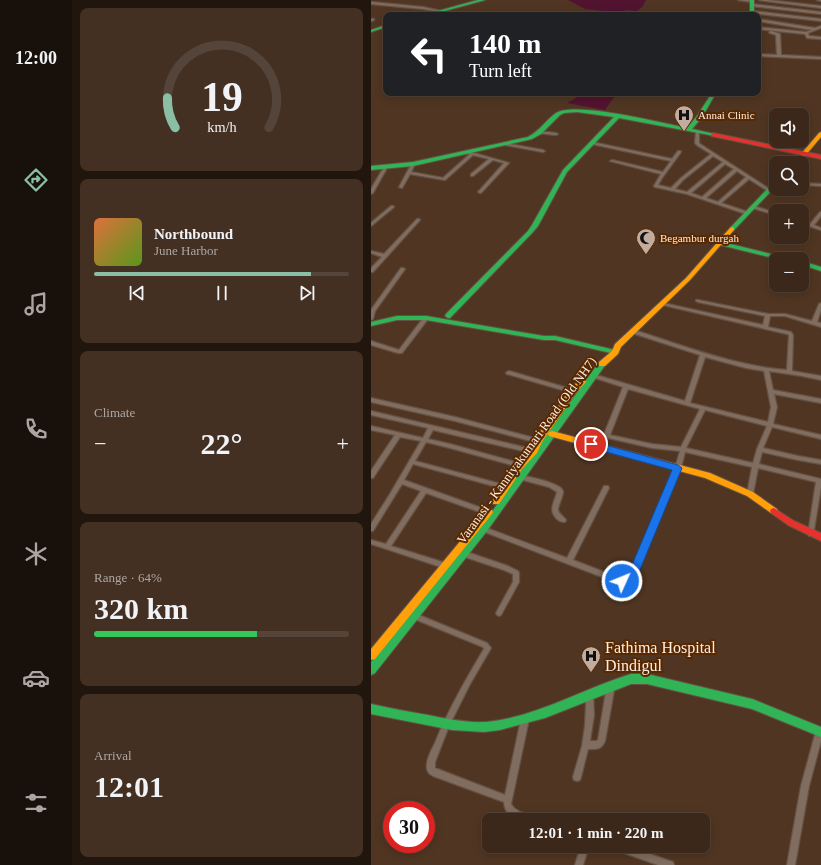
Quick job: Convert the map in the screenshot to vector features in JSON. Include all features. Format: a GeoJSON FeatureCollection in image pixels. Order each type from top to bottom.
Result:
{"type":"FeatureCollection","features":[{"type":"Feature","properties":{"kind":"main road"},"geometry":{"type":"LineString","coordinates":[[437,12],[483,0]]}},
{"type":"Feature","properties":{"kind":"main road"},"geometry":{"type":"LineString","coordinates":[[371,31],[383,27]]}},
{"type":"Feature","properties":{"kind":"main road"},"geometry":{"type":"LineString","coordinates":[[688,130],[699,117],[712,96]]}},
{"type":"Feature","properties":{"kind":"main road"},"geometry":{"type":"LineString","coordinates":[[371,168],[385,168],[413,164],[469,153],[533,137],[551,120],[563,112],[586,112],[617,117],[821,157]]}},
{"type":"Feature","properties":{"kind":"main road"},"geometry":{"type":"LineString","coordinates":[[448,316],[530,232],[565,171],[617,117]]}},
{"type":"Feature","properties":{"kind":"main road"},"geometry":{"type":"LineString","coordinates":[[805,154],[821,134]]}},
{"type":"Feature","properties":{"kind":"main road","name":"Varanasi - Kanniyakumari Road (Old NH7)"},"geometry":{"type":"LineString","coordinates":[[371,670],[414,616],[449,567],[464,554],[484,529],[492,514],[521,477],[524,467],[542,442],[552,434],[576,392],[594,376],[614,350],[688,279],[718,244],[769,190]]}},
{"type":"Feature","properties":{"kind":"main road"},"geometry":{"type":"LineString","coordinates":[[718,244],[769,255]]}},
{"type":"Feature","properties":{"kind":"main road"},"geometry":{"type":"LineString","coordinates":[[809,265],[821,269]]}},
{"type":"Feature","properties":{"kind":"main road"},"geometry":{"type":"LineString","coordinates":[[371,322],[411,313],[448,316],[546,333],[555,338]]}},
{"type":"Feature","properties":{"kind":"main road"},"geometry":{"type":"LineString","coordinates":[[371,322],[397,318],[426,318],[543,338],[555,338],[614,350]]}},
{"type":"Feature","properties":{"kind":"main road"},"geometry":{"type":"LineString","coordinates":[[596,347],[600,351],[601,360]]}},
{"type":"Feature","properties":{"kind":"main road"},"geometry":{"type":"LineString","coordinates":[[542,442],[576,392],[601,360],[614,350]]}},
{"type":"Feature","properties":{"kind":"main road"},"geometry":{"type":"LineString","coordinates":[[552,434],[707,475],[750,494],[791,523],[811,534],[821,537]]}},
{"type":"Feature","properties":{"kind":"main road"},"geometry":{"type":"LineString","coordinates":[[372,654],[449,567],[492,514],[524,467]]}},
{"type":"Feature","properties":{"kind":"main road"},"geometry":{"type":"LineString","coordinates":[[371,709],[446,724],[468,726],[499,725],[525,719],[611,685],[631,679],[647,679],[752,704],[821,731]]}},
{"type":"Feature","properties":{"kind":"street"},"geometry":{"type":"LineString","coordinates":[[739,0],[754,6],[821,20]]}},
{"type":"Feature","properties":{"kind":"street"},"geometry":{"type":"LineString","coordinates":[[371,3],[441,11]]}},
{"type":"Feature","properties":{"kind":"street"},"geometry":{"type":"LineString","coordinates":[[754,6],[821,7]]}},
{"type":"Feature","properties":{"kind":"street"},"geometry":{"type":"LineString","coordinates":[[754,6],[821,13]]}},
{"type":"Feature","properties":{"kind":"street"},"geometry":{"type":"LineString","coordinates":[[761,20],[814,29]]}},
{"type":"Feature","properties":{"kind":"street"},"geometry":{"type":"LineString","coordinates":[[761,29],[806,33],[821,27]]}},
{"type":"Feature","properties":{"kind":"street"},"geometry":{"type":"LineString","coordinates":[[761,30],[779,34],[779,56]]}},
{"type":"Feature","properties":{"kind":"street"},"geometry":{"type":"LineString","coordinates":[[806,33],[808,37],[821,38]]}},
{"type":"Feature","properties":{"kind":"street"},"geometry":{"type":"LineString","coordinates":[[761,55],[821,58]]}},
{"type":"Feature","properties":{"kind":"street"},"geometry":{"type":"LineString","coordinates":[[538,132],[555,134]]}},
{"type":"Feature","properties":{"kind":"street"},"geometry":{"type":"LineString","coordinates":[[697,132],[697,143],[769,190]]}},
{"type":"Feature","properties":{"kind":"street"},"geometry":{"type":"LineString","coordinates":[[592,143],[673,160]]}},
{"type":"Feature","properties":{"kind":"street"},"geometry":{"type":"LineString","coordinates":[[505,144],[543,150]]}},
{"type":"Feature","properties":{"kind":"street"},"geometry":{"type":"LineString","coordinates":[[679,152],[663,172],[656,186],[688,193],[719,203],[769,213]]}},
{"type":"Feature","properties":{"kind":"street"},"geometry":{"type":"LineString","coordinates":[[409,173],[443,179],[469,153],[507,163],[479,192]]}},
{"type":"Feature","properties":{"kind":"street"},"geometry":{"type":"LineString","coordinates":[[673,190],[682,179],[713,154]]}},
{"type":"Feature","properties":{"kind":"street"},"geometry":{"type":"LineString","coordinates":[[472,175],[492,159]]}},
{"type":"Feature","properties":{"kind":"street"},"geometry":{"type":"LineString","coordinates":[[612,161],[663,172]]}},
{"type":"Feature","properties":{"kind":"street"},"geometry":{"type":"LineString","coordinates":[[688,193],[725,162]]}},
{"type":"Feature","properties":{"kind":"street"},"geometry":{"type":"LineString","coordinates":[[401,187],[413,164]]}},
{"type":"Feature","properties":{"kind":"street"},"geometry":{"type":"LineString","coordinates":[[371,193],[385,168]]}},
{"type":"Feature","properties":{"kind":"street"},"geometry":{"type":"LineString","coordinates":[[703,198],[737,169]]}},
{"type":"Feature","properties":{"kind":"street"},"geometry":{"type":"LineString","coordinates":[[719,203],[749,177]]}},
{"type":"Feature","properties":{"kind":"street"},"geometry":{"type":"LineString","coordinates":[[809,184],[821,185]]}},
{"type":"Feature","properties":{"kind":"street"},"geometry":{"type":"LineString","coordinates":[[371,225],[392,207]]}},
{"type":"Feature","properties":{"kind":"street"},"geometry":{"type":"LineString","coordinates":[[821,213],[811,226],[821,230]]}},
{"type":"Feature","properties":{"kind":"street"},"geometry":{"type":"LineString","coordinates":[[371,271],[419,220]]}},
{"type":"Feature","properties":{"kind":"street"},"geometry":{"type":"LineString","coordinates":[[371,252],[385,256]]}},
{"type":"Feature","properties":{"kind":"street"},"geometry":{"type":"LineString","coordinates":[[371,322],[373,311],[403,269]]}},
{"type":"Feature","properties":{"kind":"street"},"geometry":{"type":"LineString","coordinates":[[698,301],[768,315],[785,316],[821,325]]}},
{"type":"Feature","properties":{"kind":"street"},"geometry":{"type":"LineString","coordinates":[[663,304],[791,334],[789,372]]}},
{"type":"Feature","properties":{"kind":"street"},"geometry":{"type":"LineString","coordinates":[[814,323],[821,304]]}},
{"type":"Feature","properties":{"kind":"street"},"geometry":{"type":"LineString","coordinates":[[765,327],[768,315]]}},
{"type":"Feature","properties":{"kind":"street"},"geometry":{"type":"LineString","coordinates":[[371,343],[400,352],[426,318]]}},
{"type":"Feature","properties":{"kind":"street"},"geometry":{"type":"LineString","coordinates":[[634,332],[676,347],[746,366],[821,378]]}},
{"type":"Feature","properties":{"kind":"street"},"geometry":{"type":"LineString","coordinates":[[687,404],[703,354]]}},
{"type":"Feature","properties":{"kind":"street"},"geometry":{"type":"LineString","coordinates":[[750,494],[755,467],[770,425],[774,407],[766,369]]}},
{"type":"Feature","properties":{"kind":"street"},"geometry":{"type":"LineString","coordinates":[[509,373],[576,392]]}},
{"type":"Feature","properties":{"kind":"street"},"geometry":{"type":"LineString","coordinates":[[594,376],[687,404],[821,437]]}},
{"type":"Feature","properties":{"kind":"street"},"geometry":{"type":"LineString","coordinates":[[602,447],[626,386]]}},
{"type":"Feature","properties":{"kind":"street"},"geometry":{"type":"LineString","coordinates":[[772,392],[821,401]]}},
{"type":"Feature","properties":{"kind":"street"},"geometry":{"type":"LineString","coordinates":[[371,400],[455,419],[542,442]]}},
{"type":"Feature","properties":{"kind":"street"},"geometry":{"type":"LineString","coordinates":[[484,529],[617,580],[627,581],[630,579],[678,468],[683,449],[703,408]]}},
{"type":"Feature","properties":{"kind":"street"},"geometry":{"type":"LineString","coordinates":[[371,414],[536,451]]}},
{"type":"Feature","properties":{"kind":"street"},"geometry":{"type":"LineString","coordinates":[[371,428],[524,467]]}},
{"type":"Feature","properties":{"kind":"street"},"geometry":{"type":"LineString","coordinates":[[371,529],[401,481],[431,428]]}},
{"type":"Feature","properties":{"kind":"street"},"geometry":{"type":"LineString","coordinates":[[371,476],[397,435]]}},
{"type":"Feature","properties":{"kind":"street"},"geometry":{"type":"LineString","coordinates":[[607,436],[652,446],[683,449],[820,481],[811,534]]}},
{"type":"Feature","properties":{"kind":"street"},"geometry":{"type":"LineString","coordinates":[[761,449],[821,462]]}},
{"type":"Feature","properties":{"kind":"street"},"geometry":{"type":"LineString","coordinates":[[412,462],[501,486]]}},
{"type":"Feature","properties":{"kind":"street"},"geometry":{"type":"LineString","coordinates":[[521,477],[551,485],[560,491],[555,511],[556,515],[563,520]]}},
{"type":"Feature","properties":{"kind":"street"},"geometry":{"type":"LineString","coordinates":[[401,481],[492,514]]}},
{"type":"Feature","properties":{"kind":"street"},"geometry":{"type":"LineString","coordinates":[[569,561],[606,488]]}},
{"type":"Feature","properties":{"kind":"street"},"geometry":{"type":"LineString","coordinates":[[387,546],[425,490]]}},
{"type":"Feature","properties":{"kind":"street"},"geometry":{"type":"LineString","coordinates":[[371,542],[449,567]]}},
{"type":"Feature","properties":{"kind":"street"},"geometry":{"type":"LineString","coordinates":[[464,554],[506,568],[516,573],[516,582],[499,613]]}},
{"type":"Feature","properties":{"kind":"street"},"geometry":{"type":"LineString","coordinates":[[414,616],[485,645],[488,648],[446,724],[430,767],[433,772],[508,800]]}},
{"type":"Feature","properties":{"kind":"street"},"geometry":{"type":"LineString","coordinates":[[587,745],[598,745],[601,741],[611,685]]}},
{"type":"Feature","properties":{"kind":"street"},"geometry":{"type":"LineString","coordinates":[[577,777],[587,745],[591,714],[589,694]]}},
{"type":"Feature","properties":{"kind":"street"},"geometry":{"type":"LineString","coordinates":[[513,813],[509,810],[508,800],[525,719]]}},
{"type":"Feature","properties":{"kind":"street"},"geometry":{"type":"LineString","coordinates":[[791,865],[805,786],[821,731]]}},
{"type":"Feature","properties":{"kind":"street"},"geometry":{"type":"LineString","coordinates":[[579,865],[583,853]]}},
{"type":"Feature","properties":{"kind":"street"},"geometry":{"type":"LineString","coordinates":[[636,853],[669,865]]}},
{"type":"Feature","properties":{"kind":"shaded area"},"geometry":{"type":"Polygon","coordinates":[[[568,0],[646,0],[643,6],[637,11],[625,10],[624,12],[614,12],[585,9],[568,0]]]}},
{"type":"Feature","properties":{"kind":"shaded area"},"geometry":{"type":"Polygon","coordinates":[[[576,96],[615,96],[605,110],[567,103],[576,98],[576,96]]]}},
{"type":"Feature","properties":{"kind":"traffic: fast"},"geometry":{"type":"LineString","coordinates":[[437,12],[483,0]]}},
{"type":"Feature","properties":{"kind":"traffic: fast"},"geometry":{"type":"LineString","coordinates":[[752,0],[752,12]]}},
{"type":"Feature","properties":{"kind":"traffic: fast"},"geometry":{"type":"LineString","coordinates":[[371,31],[383,27]]}},
{"type":"Feature","properties":{"kind":"traffic: fast"},"geometry":{"type":"LineString","coordinates":[[688,130],[699,117],[712,96]]}},
{"type":"Feature","properties":{"kind":"traffic: fast"},"geometry":{"type":"LineString","coordinates":[[371,168],[413,164],[530,138],[539,133],[558,114],[577,110],[603,113],[713,135]]}},
{"type":"Feature","properties":{"kind":"traffic: fast"},"geometry":{"type":"LineString","coordinates":[[448,316],[530,232],[535,226],[565,171],[617,117]]}},
{"type":"Feature","properties":{"kind":"traffic: fast"},"geometry":{"type":"LineString","coordinates":[[732,229],[769,190]]}},
{"type":"Feature","properties":{"kind":"traffic: fast"},"geometry":{"type":"LineString","coordinates":[[718,243],[769,255]]}},
{"type":"Feature","properties":{"kind":"traffic: fast"},"geometry":{"type":"LineString","coordinates":[[809,265],[821,269]]}},
{"type":"Feature","properties":{"kind":"traffic: fast"},"geometry":{"type":"LineString","coordinates":[[371,324],[397,318],[426,318],[544,338],[555,338],[615,352]]}},
{"type":"Feature","properties":{"kind":"traffic: fast"},"geometry":{"type":"LineString","coordinates":[[371,670],[484,529],[602,364]]}},
{"type":"Feature","properties":{"kind":"traffic: fast"},"geometry":{"type":"LineString","coordinates":[[371,709],[452,725],[484,727],[500,725],[545,713],[631,679],[647,679],[752,704],[821,732]]}},
{"type":"Feature","properties":{"kind":"traffic: slow"},"geometry":{"type":"LineString","coordinates":[[802,156],[821,134]]}},
{"type":"Feature","properties":{"kind":"traffic: slow"},"geometry":{"type":"LineString","coordinates":[[602,364],[615,352],[618,346],[688,279],[732,229]]}},
{"type":"Feature","properties":{"kind":"traffic: slow"},"geometry":{"type":"LineString","coordinates":[[496,502],[520,466],[534,451],[538,441],[573,391],[582,382]]}},
{"type":"Feature","properties":{"kind":"traffic: slow"},"geometry":{"type":"LineString","coordinates":[[552,434],[707,475],[750,494],[774,511]]}},
{"type":"Feature","properties":{"kind":"traffic: slow"},"geometry":{"type":"LineString","coordinates":[[371,656],[489,512]]}},
{"type":"Feature","properties":{"kind":"traffic: jam"},"geometry":{"type":"LineString","coordinates":[[713,135],[821,157]]}},
{"type":"Feature","properties":{"kind":"traffic: jam"},"geometry":{"type":"LineString","coordinates":[[774,511],[791,523],[821,537]]}},
{"type":"Feature","properties":{"kind":"place","name":"Annai Clinic"},"geometry":{"type":"Point","coordinates":[684,132]}},
{"type":"Feature","properties":{"kind":"place","name":"Begambur durgah"},"geometry":{"type":"Point","coordinates":[646,255]}},
{"type":"Feature","properties":{"kind":"place","name":"Fathima Hospital Dindigul"},"geometry":{"type":"Point","coordinates":[591,673]}},
{"type":"Feature","properties":{"kind":"route"},"geometry":{"type":"LineString","coordinates":[[591,444],[678,468],[633,574],[627,581],[622,581]]}}]}
